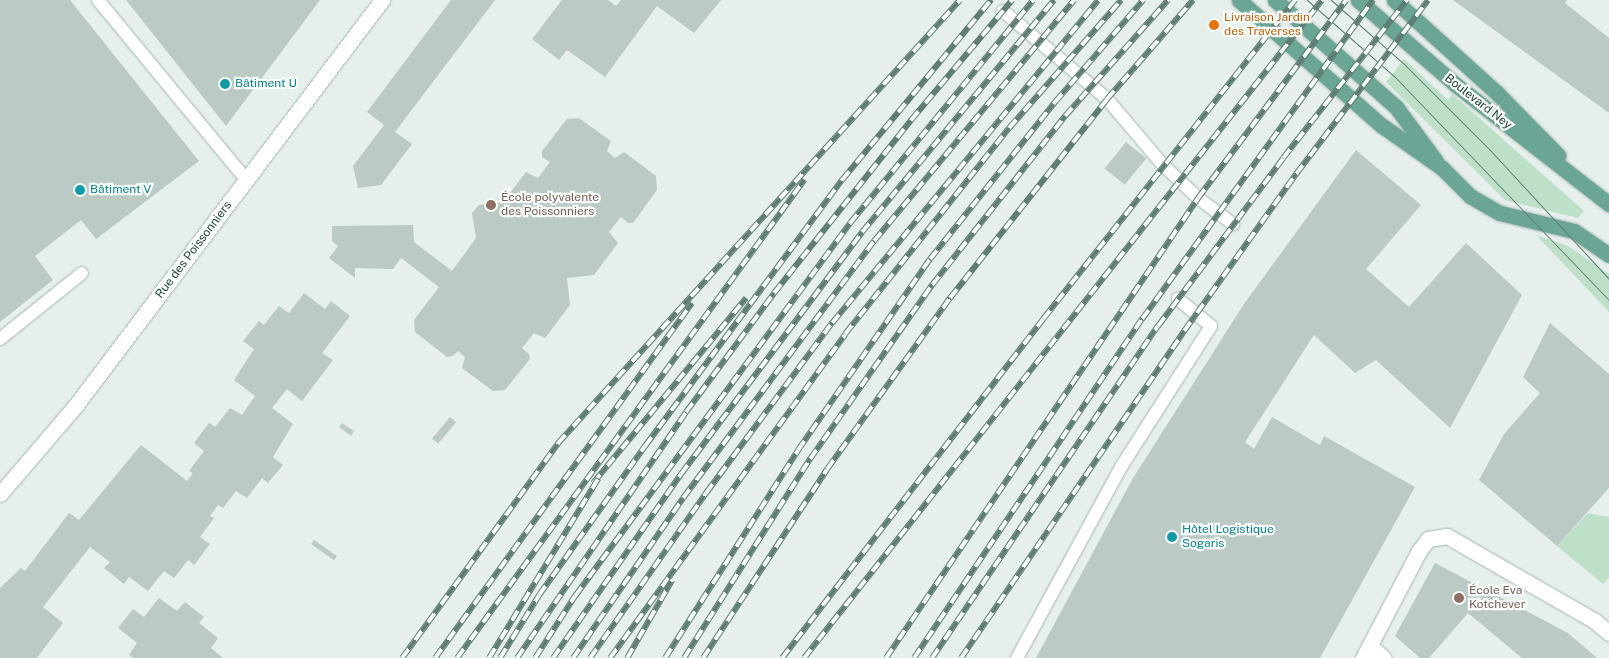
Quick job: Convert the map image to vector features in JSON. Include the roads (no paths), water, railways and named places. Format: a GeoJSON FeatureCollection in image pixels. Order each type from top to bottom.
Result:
{"type":"FeatureCollection","features":[{"type":"Feature","properties":{"kind":"main road"},"geometry":{"type":"LineString","coordinates":[[1239,0],[1381,125],[1442,168]]}},
{"type":"Feature","properties":{"kind":"main road"},"geometry":{"type":"LineString","coordinates":[[1275,0],[1396,107],[1442,168],[1470,196],[1500,213],[1574,231],[1609,255]]}},
{"type":"Feature","properties":{"kind":"main road","name":"Boulevard Ney"},"geometry":{"type":"LineString","coordinates":[[1358,0],[1456,86],[1605,201]]}},
{"type":"Feature","properties":{"kind":"main road","name":"Boulevard Ney"},"geometry":{"type":"LineString","coordinates":[[1394,0],[1498,94],[1605,201]]}},
{"type":"Feature","properties":{"kind":"street","name":"Rue des Poissonniers"},"geometry":{"type":"LineString","coordinates":[[0,494],[76,405],[382,0]]}},
{"type":"Feature","properties":{"kind":"street"},"geometry":{"type":"LineString","coordinates":[[1384,658],[1366,652],[1419,551],[1428,539],[1447,536],[1595,621],[1609,633]]}},
{"type":"Feature","properties":{"kind":"lane"},"geometry":{"type":"LineString","coordinates":[[98,0],[247,181]]}},
{"type":"Feature","properties":{"kind":"lane"},"geometry":{"type":"LineString","coordinates":[[1003,10],[1107,99],[1163,165],[1198,198],[1233,224]]}},
{"type":"Feature","properties":{"kind":"lane"},"geometry":{"type":"LineString","coordinates":[[0,339],[82,273]]}},
{"type":"Feature","properties":{"kind":"lane"},"geometry":{"type":"LineString","coordinates":[[1017,658],[1121,467],[1211,326],[1178,300]]}},
{"type":"Feature","properties":{"kind":"tram line"},"geometry":{"type":"LineString","coordinates":[[1307,0],[1395,77],[1609,300]]}},
{"type":"Feature","properties":{"kind":"tram line"},"geometry":{"type":"LineString","coordinates":[[1331,0],[1404,64],[1490,150],[1609,279]]}},
{"type":"Feature","properties":{"kind":"railway"},"geometry":{"type":"LineString","coordinates":[[402,658],[558,443],[960,0]]}},
{"type":"Feature","properties":{"kind":"railway"},"geometry":{"type":"LineString","coordinates":[[500,658],[539,595],[645,446],[842,180],[991,0]]}},
{"type":"Feature","properties":{"kind":"railway"},"geometry":{"type":"LineString","coordinates":[[517,658],[686,412],[774,293],[911,120],[1012,0]]}},
{"type":"Feature","properties":{"kind":"railway"},"geometry":{"type":"LineString","coordinates":[[535,658],[575,596],[850,223],[1033,0]]}},
{"type":"Feature","properties":{"kind":"railway"},"geometry":{"type":"LineString","coordinates":[[553,658],[681,474],[862,232],[1054,0]]}},
{"type":"Feature","properties":{"kind":"railway"},"geometry":{"type":"LineString","coordinates":[[573,658],[683,498],[874,241],[1074,0]]}},
{"type":"Feature","properties":{"kind":"railway"},"geometry":{"type":"LineString","coordinates":[[590,658],[706,493],[832,323],[1098,0]]}},
{"type":"Feature","properties":{"kind":"railway"},"geometry":{"type":"LineString","coordinates":[[610,658],[845,334],[1009,128],[1121,0]]}},
{"type":"Feature","properties":{"kind":"railway"},"geometry":{"type":"LineString","coordinates":[[665,658],[798,450],[930,259],[1055,102],[1143,0]]}},
{"type":"Feature","properties":{"kind":"railway"},"geometry":{"type":"LineString","coordinates":[[684,658],[810,459],[932,285],[1065,116],[1168,0]]}},
{"type":"Feature","properties":{"kind":"railway"},"geometry":{"type":"LineString","coordinates":[[703,658],[827,469],[950,298],[1107,99],[1193,0]]}},
{"type":"Feature","properties":{"kind":"railway"},"geometry":{"type":"LineString","coordinates":[[782,658],[1043,319],[1295,0]]}},
{"type":"Feature","properties":{"kind":"railway"},"geometry":{"type":"LineString","coordinates":[[804,658],[1322,0]]}},
{"type":"Feature","properties":{"kind":"railway"},"geometry":{"type":"LineString","coordinates":[[886,658],[1198,198],[1346,0]]}},
{"type":"Feature","properties":{"kind":"railway"},"geometry":{"type":"LineString","coordinates":[[914,658],[1142,319],[1373,0]]}},
{"type":"Feature","properties":{"kind":"railway"},"geometry":{"type":"LineString","coordinates":[[932,658],[1158,326],[1283,158],[1407,0]]}},
{"type":"Feature","properties":{"kind":"railway"},"geometry":{"type":"LineString","coordinates":[[961,658],[1184,331],[1296,174],[1428,0]]}},
{"type":"Feature","properties":{"kind":"railway"},"geometry":{"type":"LineString","coordinates":[[457,658],[804,180]]}},
{"type":"Feature","properties":{"kind":"railway"},"geometry":{"type":"LineString","coordinates":[[593,483],[746,298]]}},
{"type":"Feature","properties":{"kind":"railway"},"geometry":{"type":"LineString","coordinates":[[435,658],[692,303]]}},
{"type":"Feature","properties":{"kind":"railway"},"geometry":{"type":"LineString","coordinates":[[489,658],[598,479]]}},
{"type":"Feature","properties":{"kind":"railway"},"geometry":{"type":"LineString","coordinates":[[627,658],[672,580]]}},
{"type":"Feature","properties":{"kind":"place","name":"Livraison Jardin des Traverses"},"geometry":{"type":"Point","coordinates":[1214,25]}},
{"type":"Feature","properties":{"kind":"place","name":"Bâtiment U"},"geometry":{"type":"Point","coordinates":[225,84]}},
{"type":"Feature","properties":{"kind":"place","name":"Bâtiment V"},"geometry":{"type":"Point","coordinates":[80,190]}},
{"type":"Feature","properties":{"kind":"place","name":"École polyvalente des Poissonniers"},"geometry":{"type":"Point","coordinates":[491,205]}},
{"type":"Feature","properties":{"kind":"place","name":"Hôtel Logistique Sogaris"},"geometry":{"type":"Point","coordinates":[1172,537]}},
{"type":"Feature","properties":{"kind":"place","name":"École Eva Kotchever"},"geometry":{"type":"Point","coordinates":[1459,598]}}]}
